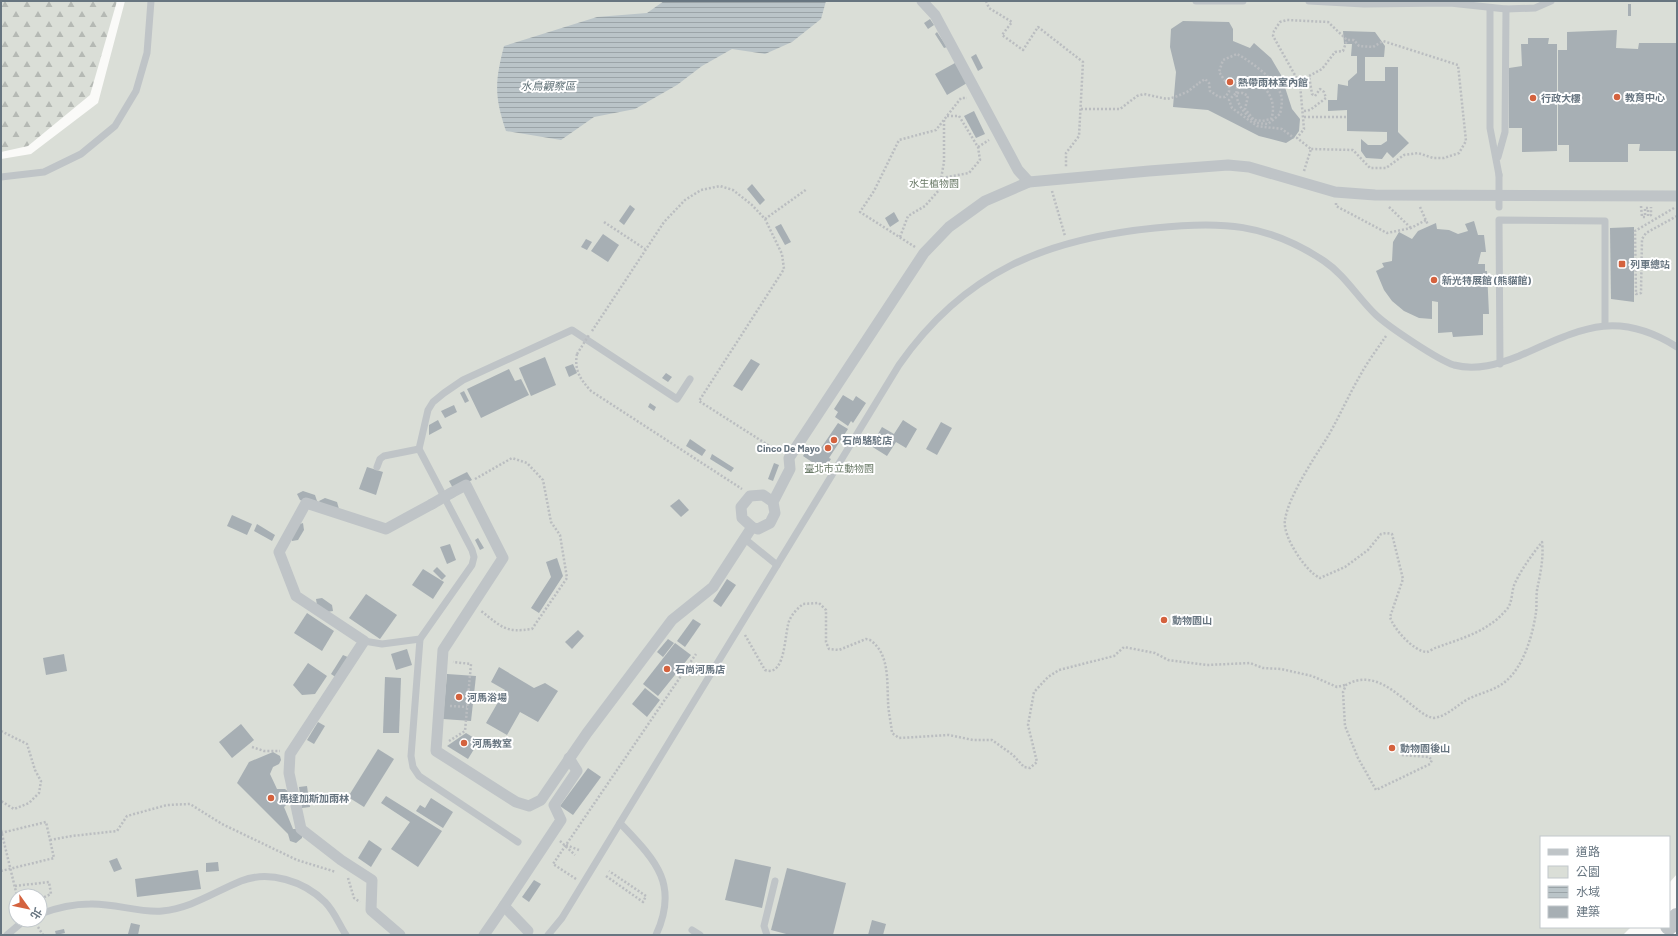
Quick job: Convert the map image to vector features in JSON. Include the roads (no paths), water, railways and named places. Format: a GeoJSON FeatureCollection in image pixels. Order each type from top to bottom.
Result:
{"type":"FeatureCollection","features":[{"type":"Feature","properties":{"kind":"street"},"geometry":{"type":"LineString","coordinates":[[922,1],[935,15],[1018,170],[1029,182]]}},
{"type":"Feature","properties":{"kind":"street"},"geometry":{"type":"LineString","coordinates":[[773,502],[763,494],[750,496],[741,507],[742,518],[752,527],[758,529],[770,523],[775,513],[773,502],[790,469],[789,458],[924,253],[949,227],[985,201],[1029,182],[1228,165],[1249,167],[1335,192],[1375,195],[1677,196]]}},
{"type":"Feature","properties":{"kind":"street"},"geometry":{"type":"LineString","coordinates":[[400,935],[371,910],[372,880],[341,860],[301,829],[289,773],[290,754],[364,641],[296,596],[279,552],[306,503],[386,529],[466,485],[503,558],[443,650],[436,750],[516,802],[529,806],[541,800],[569,758],[672,620],[713,587],[752,527]]}},
{"type":"Feature","properties":{"kind":"street"},"geometry":{"type":"LineString","coordinates":[[484,935],[561,820],[554,805],[577,771],[569,758]]}},
{"type":"Feature","properties":{"kind":"street"},"geometry":{"type":"LineString","coordinates":[[504,906],[528,931]]}},
{"type":"Feature","properties":{"kind":"street"},"geometry":{"type":"LineString","coordinates":[[1670,926],[1677,917]]}},
{"type":"Feature","properties":{"kind":"lane"},"geometry":{"type":"LineString","coordinates":[[1,177],[44,172],[81,154],[115,126],[136,91],[141,76],[147,54],[152,1]]}},
{"type":"Feature","properties":{"kind":"lane"},"geometry":{"type":"LineString","coordinates":[[1196,1],[1243,1]]}},
{"type":"Feature","properties":{"kind":"lane"},"geometry":{"type":"LineString","coordinates":[[1309,1],[1364,4],[1450,3],[1506,9],[1535,8],[1552,1]]}},
{"type":"Feature","properties":{"kind":"lane"},"geometry":{"type":"LineString","coordinates":[[1490,8],[1490,128],[1497,159],[1500,207],[1500,364]]}},
{"type":"Feature","properties":{"kind":"lane"},"geometry":{"type":"LineString","coordinates":[[1497,159],[1505,132],[1506,9]]}},
{"type":"Feature","properties":{"kind":"lane"},"geometry":{"type":"LineString","coordinates":[[1500,220],[1605,221],[1605,325]]}},
{"type":"Feature","properties":{"kind":"lane"},"geometry":{"type":"LineString","coordinates":[[548,935],[562,918],[583,884],[899,366],[931,325],[970,290],[996,273],[1023,260],[1066,243],[1100,234],[1183,225],[1218,224],[1274,234],[1328,264],[1340,274],[1376,315],[1440,359],[1455,365],[1484,366],[1500,364],[1586,328],[1605,325],[1627,326],[1645,331],[1677,347]]}},
{"type":"Feature","properties":{"kind":"lane"},"geometry":{"type":"LineString","coordinates":[[518,842],[419,776],[413,767],[411,756],[420,639],[472,565],[474,557],[472,550],[419,449],[428,410],[433,402],[463,380],[572,330],[676,399],[690,379]]}},
{"type":"Feature","properties":{"kind":"lane"},"geometry":{"type":"LineString","coordinates":[[377,467],[380,459],[384,456],[419,449]]}},
{"type":"Feature","properties":{"kind":"lane"},"geometry":{"type":"LineString","coordinates":[[745,539],[777,565]]}},
{"type":"Feature","properties":{"kind":"lane"},"geometry":{"type":"LineString","coordinates":[[364,641],[382,644],[420,639]]}},
{"type":"Feature","properties":{"kind":"lane"},"geometry":{"type":"LineString","coordinates":[[620,823],[648,853],[661,872],[666,894],[663,921],[656,935]]}},
{"type":"Feature","properties":{"kind":"lane"},"geometry":{"type":"LineString","coordinates":[[48,911],[55,908],[90,904],[162,911],[188,906],[242,881],[255,877],[286,879],[301,885],[326,902],[346,935]]}},
{"type":"Feature","properties":{"kind":"lane"},"geometry":{"type":"LineString","coordinates":[[767,935],[764,926],[775,881]]}},
{"type":"Feature","properties":{"kind":"lane"},"geometry":{"type":"LineString","coordinates":[[7,935],[15,928]]}},
{"type":"Feature","properties":{"kind":"lane"},"geometry":{"type":"LineString","coordinates":[[692,930],[700,935]]}},
{"type":"Feature","properties":{"kind":"water","name":"水鳥觀察區"},"geometry":{"type":"Polygon","coordinates":[[[664,1],[826,1],[821,19],[792,42],[765,54],[732,49],[702,66],[677,85],[635,109],[594,117],[561,140],[506,131],[499,108],[497,88],[504,46],[597,17],[647,13],[664,1]]]}},
{"type":"Feature","properties":{"kind":"place","name":"熱帶雨林室內館"},"geometry":{"type":"Point","coordinates":[1230,82]}},
{"type":"Feature","properties":{"kind":"place","name":"教育中心"},"geometry":{"type":"Point","coordinates":[1617,97]}},
{"type":"Feature","properties":{"kind":"place","name":"行政大樓"},"geometry":{"type":"Point","coordinates":[1533,98]}},
{"type":"Feature","properties":{"kind":"place","name":"列車總站"},"geometry":{"type":"Point","coordinates":[1622,264]}},
{"type":"Feature","properties":{"kind":"place","name":"新光特展館 (熊貓館)"},"geometry":{"type":"Point","coordinates":[1434,280]}},
{"type":"Feature","properties":{"kind":"place","name":"石尚駱駝店"},"geometry":{"type":"Point","coordinates":[834,440]}},
{"type":"Feature","properties":{"kind":"place","name":"Cinco De Mayo"},"geometry":{"type":"Point","coordinates":[828,448]}},
{"type":"Feature","properties":{"kind":"place","name":"動物園山"},"geometry":{"type":"Point","coordinates":[1164,620]}},
{"type":"Feature","properties":{"kind":"place","name":"石尚河馬店"},"geometry":{"type":"Point","coordinates":[667,669]}},
{"type":"Feature","properties":{"kind":"place","name":"河馬浴場"},"geometry":{"type":"Point","coordinates":[459,697]}},
{"type":"Feature","properties":{"kind":"place","name":"河馬教室"},"geometry":{"type":"Point","coordinates":[464,743]}},
{"type":"Feature","properties":{"kind":"place","name":"動物園後山"},"geometry":{"type":"Point","coordinates":[1392,748]}},
{"type":"Feature","properties":{"kind":"place","name":"馬達加斯加雨林"},"geometry":{"type":"Point","coordinates":[271,798]}},
{"type":"Feature","properties":{"kind":"park label","name":"水生植物園"},"geometry":{"type":"Point","coordinates":[934,183]}},
{"type":"Feature","properties":{"kind":"park label","name":"臺北市立動物園"},"geometry":{"type":"Point","coordinates":[839,468]}}]}
